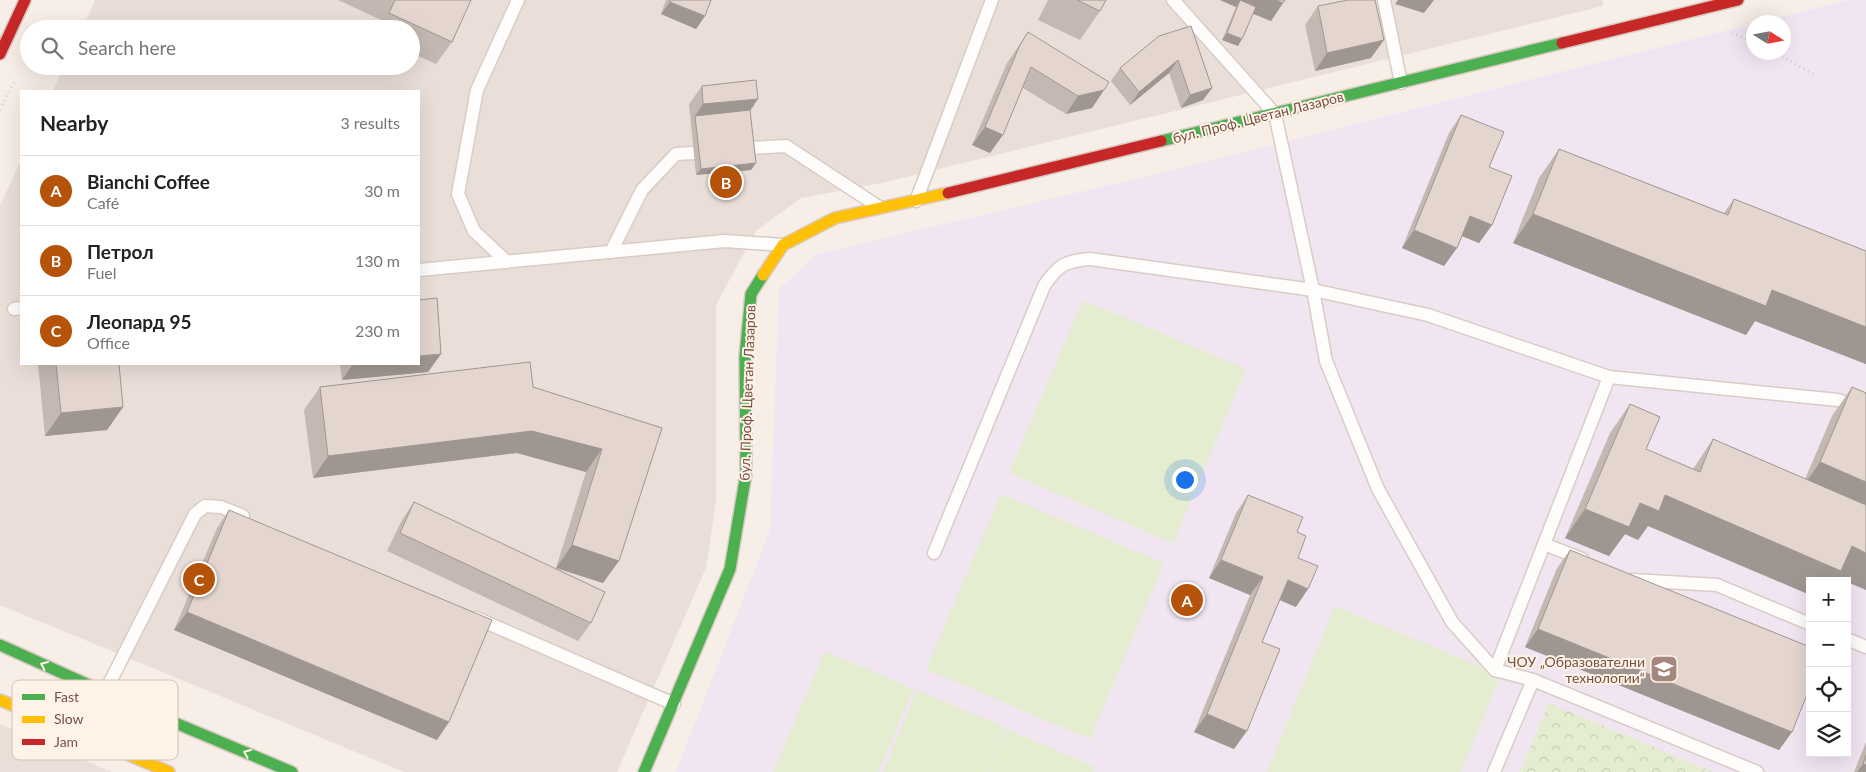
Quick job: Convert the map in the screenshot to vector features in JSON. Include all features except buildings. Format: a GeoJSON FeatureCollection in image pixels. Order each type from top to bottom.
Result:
{"type":"FeatureCollection","features":[{"type":"Feature","properties":{"kind":"street"},"geometry":{"type":"LineString","coordinates":[[0,54],[25,0]]}},
{"type":"Feature","properties":{"kind":"street","name":"бул. Проф. Цветан Лазаров"},"geometry":{"type":"LineString","coordinates":[[644,772],[730,569],[746,474],[746,356],[751,294],[783,245],[835,218],[1275,114],[1738,0]]}},
{"type":"Feature","properties":{"kind":"street"},"geometry":{"type":"LineString","coordinates":[[0,645],[78,680]]}},
{"type":"Feature","properties":{"kind":"street"},"geometry":{"type":"LineString","coordinates":[[0,700],[12,705]]}},
{"type":"Feature","properties":{"kind":"street"},"geometry":{"type":"LineString","coordinates":[[178,723],[292,772]]}},
{"type":"Feature","properties":{"kind":"street"},"geometry":{"type":"LineString","coordinates":[[141,760],[169,772]]}},
{"type":"Feature","properties":{"kind":"lane"},"geometry":{"type":"LineString","coordinates":[[507,262],[474,231],[458,194],[477,90],[518,0]]}},
{"type":"Feature","properties":{"kind":"lane"},"geometry":{"type":"LineString","coordinates":[[916,200],[992,0]]}},
{"type":"Feature","properties":{"kind":"lane"},"geometry":{"type":"LineString","coordinates":[[1173,0],[1275,114],[1313,290],[1326,361],[1378,490],[1452,622],[1495,670],[1533,680],[1757,772]]}},
{"type":"Feature","properties":{"kind":"lane"},"geometry":{"type":"LineString","coordinates":[[1384,0],[1402,83]]}},
{"type":"Feature","properties":{"kind":"lane"},"geometry":{"type":"LineString","coordinates":[[749,148],[786,146],[881,208]]}},
{"type":"Feature","properties":{"kind":"lane"},"geometry":{"type":"LineString","coordinates":[[611,252],[642,190],[676,154],[694,153]]}},
{"type":"Feature","properties":{"kind":"lane"},"geometry":{"type":"LineString","coordinates":[[420,270],[725,241],[783,245]]}},
{"type":"Feature","properties":{"kind":"lane"},"geometry":{"type":"LineString","coordinates":[[934,553],[1044,286],[1055,270],[1071,260],[1090,259],[1313,290],[1428,315],[1609,377],[1838,400],[1866,411]]}},
{"type":"Feature","properties":{"kind":"lane"},"geometry":{"type":"LineString","coordinates":[[1495,670],[1609,377]]}},
{"type":"Feature","properties":{"kind":"lane"},"geometry":{"type":"LineString","coordinates":[[111,680],[195,514],[205,506],[221,507],[257,523]]}},
{"type":"Feature","properties":{"kind":"lane"},"geometry":{"type":"LineString","coordinates":[[1544,544],[1597,566]]}},
{"type":"Feature","properties":{"kind":"lane"},"geometry":{"type":"LineString","coordinates":[[1623,576],[1632,580],[1717,585],[1806,622]]}},
{"type":"Feature","properties":{"kind":"lane"},"geometry":{"type":"LineString","coordinates":[[463,612],[674,704]]}},
{"type":"Feature","properties":{"kind":"lane"},"geometry":{"type":"LineString","coordinates":[[1851,641],[1866,647]]}},
{"type":"Feature","properties":{"kind":"lane"},"geometry":{"type":"LineString","coordinates":[[1494,772],[1533,680]]}},
{"type":"Feature","properties":{"kind":"path"},"geometry":{"type":"LineString","coordinates":[[1788,60],[1816,75]]}},
{"type":"Feature","properties":{"kind":"shaded area"},"geometry":{"type":"Polygon","coordinates":[[[95,0],[1603,0],[1603,6],[882,183],[801,198],[756,231],[716,305],[716,501],[706,568],[617,772],[404,772],[0,605],[0,206],[20,162],[20,365],[420,365],[420,90],[53,90],[60,75],[420,75],[420,20],[86,20],[95,0]]]}},
{"type":"Feature","properties":{"kind":"shaded area"},"geometry":{"type":"Polygon","coordinates":[[[1849,0],[1866,0],[1866,772],[676,772],[770,530],[779,289],[817,254],[1122,182],[1746,26],[1746,60],[1791,60],[1791,15],[1788,15],[1849,0]]]}},
{"type":"Feature","properties":{"kind":"shaded area"},"geometry":{"type":"Polygon","coordinates":[[[0,724],[12,729],[12,760],[84,760],[112,772],[0,772],[0,724]]]}},
{"type":"Feature","properties":{"kind":"green space"},"geometry":{"type":"Polygon","coordinates":[[[1083,300],[1246,369],[1173,543],[1009,473],[1083,300]]]}},
{"type":"Feature","properties":{"kind":"green space"},"geometry":{"type":"Polygon","coordinates":[[[1001,494],[1164,563],[1090,739],[926,669],[1001,494]]]}},
{"type":"Feature","properties":{"kind":"green space"},"geometry":{"type":"Polygon","coordinates":[[[1335,606],[1501,675],[1461,772],[1267,772],[1335,606]]]}},
{"type":"Feature","properties":{"kind":"green space"},"geometry":{"type":"Polygon","coordinates":[[[825,651],[914,689],[878,772],[773,772],[825,651]]]}},
{"type":"Feature","properties":{"kind":"green space"},"geometry":{"type":"Polygon","coordinates":[[[917,690],[1006,728],[988,772],[883,772],[917,690]]]}},
{"type":"Feature","properties":{"kind":"green space"},"geometry":{"type":"Polygon","coordinates":[[[1549,703],[1713,772],[1520,772],[1549,703]]]}},
{"type":"Feature","properties":{"kind":"green space"},"geometry":{"type":"Polygon","coordinates":[[[1007,729],[1096,767],[1094,772],[989,772],[1007,729]]]}},
{"type":"Feature","properties":{"kind":"traffic: fast"},"geometry":{"type":"LineString","coordinates":[[1161,141],[1562,43]]}},
{"type":"Feature","properties":{"kind":"traffic: fast"},"geometry":{"type":"LineString","coordinates":[[644,772],[730,569],[746,474],[745,356],[751,294],[763,275]]}},
{"type":"Feature","properties":{"kind":"traffic: fast"},"geometry":{"type":"LineString","coordinates":[[0,645],[78,680]]}},
{"type":"Feature","properties":{"kind":"traffic: fast"},"geometry":{"type":"LineString","coordinates":[[178,724],[292,772]]}},
{"type":"Feature","properties":{"kind":"traffic: slow"},"geometry":{"type":"LineString","coordinates":[[763,275],[783,245],[835,218],[948,193]]}},
{"type":"Feature","properties":{"kind":"traffic: slow"},"geometry":{"type":"LineString","coordinates":[[0,700],[12,705]]}},
{"type":"Feature","properties":{"kind":"traffic: slow"},"geometry":{"type":"LineString","coordinates":[[141,760],[169,772]]}},
{"type":"Feature","properties":{"kind":"traffic: jam"},"geometry":{"type":"LineString","coordinates":[[0,54],[25,0]]}},
{"type":"Feature","properties":{"kind":"traffic: jam"},"geometry":{"type":"LineString","coordinates":[[1562,43],[1738,0]]}},
{"type":"Feature","properties":{"kind":"traffic: jam"},"geometry":{"type":"LineString","coordinates":[[948,193],[1161,141]]}},
{"type":"Feature","properties":{"kind":"place","name":"Петрол"},"geometry":{"type":"Point","coordinates":[726,182]}},
{"type":"Feature","properties":{"kind":"place","name":"Леопард 95"},"geometry":{"type":"Point","coordinates":[199,579]}},
{"type":"Feature","properties":{"kind":"place","name":"Bianchi Coffee"},"geometry":{"type":"Point","coordinates":[1187,600]}},
{"type":"Feature","properties":{"kind":"place","name":"ЧОУ „Образователни технологии“"},"geometry":{"type":"Point","coordinates":[1664,669]}}]}
